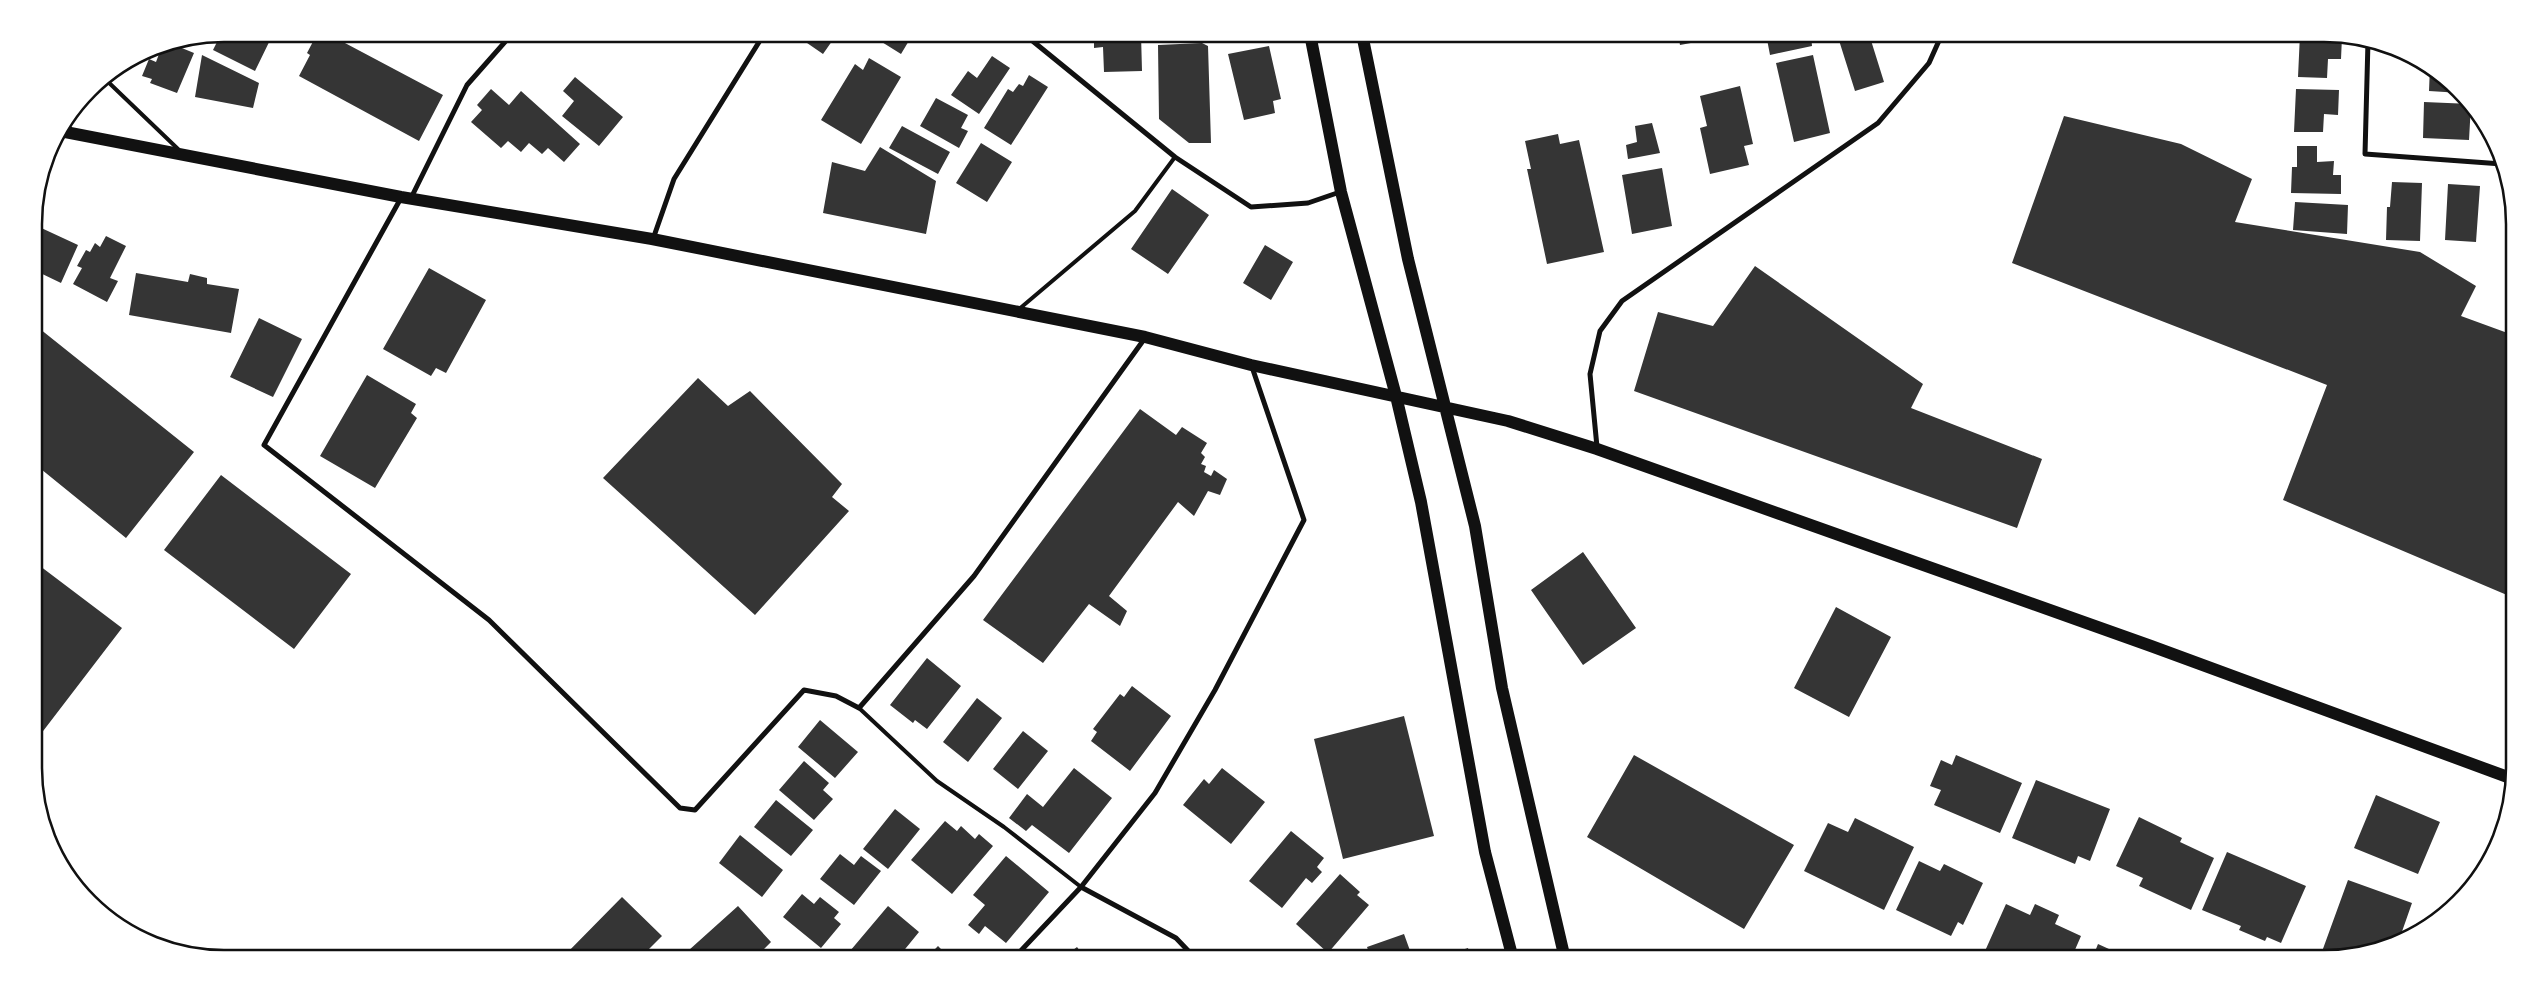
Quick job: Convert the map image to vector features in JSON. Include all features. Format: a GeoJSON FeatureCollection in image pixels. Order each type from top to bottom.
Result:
{"type":"FeatureCollection","features":[{"type":"Feature","properties":{"kind":"main road"},"geometry":{"type":"LineString","coordinates":[[1312,42],[1340,192],[1396,396],[1421,502],[1485,852],[1511,950]]}},
{"type":"Feature","properties":{"kind":"main road"},"geometry":{"type":"LineString","coordinates":[[1364,42],[1408,259],[1475,526],[1502,688],[1563,950]]}},
{"type":"Feature","properties":{"kind":"main road"},"geometry":{"type":"LineString","coordinates":[[67,132],[406,198],[652,239],[1017,311],[1145,337],[1251,365],[1508,420],[1597,449],[2151,646],[2505,777]]}},
{"type":"Feature","properties":{"kind":"street"},"geometry":{"type":"LineString","coordinates":[[505,42],[467,85],[406,198],[264,445],[489,620],[680,808],[695,810],[804,690],[836,696],[859,708],[974,576],[1145,337]]}},
{"type":"Feature","properties":{"kind":"street"},"geometry":{"type":"LineString","coordinates":[[652,239],[674,179],[759,42]]}},
{"type":"Feature","properties":{"kind":"street"},"geometry":{"type":"LineString","coordinates":[[1034,42],[1175,157],[1251,207],[1308,203],[1340,192]]}},
{"type":"Feature","properties":{"kind":"street"},"geometry":{"type":"LineString","coordinates":[[1597,449],[1590,374],[1600,331],[1622,301],[1878,123],[1929,62],[1938,42]]}},
{"type":"Feature","properties":{"kind":"street"},"geometry":{"type":"LineString","coordinates":[[2368,48],[2365,154],[2495,163]]}},
{"type":"Feature","properties":{"kind":"street"},"geometry":{"type":"LineString","coordinates":[[1021,950],[1081,887],[1155,793],[1215,690],[1304,520],[1251,365]]}},
{"type":"Feature","properties":{"kind":"street"},"geometry":{"type":"LineString","coordinates":[[1081,887],[1176,938],[1187,950]]}},
{"type":"Feature","properties":{"kind":"lane"},"geometry":{"type":"LineString","coordinates":[[110,83],[183,154]]}},
{"type":"Feature","properties":{"kind":"lane"},"geometry":{"type":"LineString","coordinates":[[1017,311],[1135,210],[1175,157]]}},
{"type":"Feature","properties":{"kind":"lane"},"geometry":{"type":"LineString","coordinates":[[859,708],[937,781],[1004,826],[1081,887]]}},
{"type":"Feature","properties":{"kind":"building"},"geometry":{"type":"Polygon","coordinates":[[[269,42],[255,71],[213,50],[217,43],[269,42]]]}},
{"type":"Feature","properties":{"kind":"building"},"geometry":{"type":"Polygon","coordinates":[[[313,42],[343,42],[443,95],[419,141],[299,76],[310,55],[307,53],[313,42]]]}},
{"type":"Feature","properties":{"kind":"building"},"geometry":{"type":"Polygon","coordinates":[[[806,42],[831,42],[823,54],[806,42]]]}},
{"type":"Feature","properties":{"kind":"building"},"geometry":{"type":"Polygon","coordinates":[[[882,42],[908,42],[901,54],[882,42]]]}},
{"type":"Feature","properties":{"kind":"building"},"geometry":{"type":"Polygon","coordinates":[[[1094,42],[1141,42],[1142,71],[1104,72],[1103,47],[1094,48],[1094,42]]]}},
{"type":"Feature","properties":{"kind":"building"},"geometry":{"type":"Polygon","coordinates":[[[1679,42],[1696,42],[1680,45],[1679,42]]]}},
{"type":"Feature","properties":{"kind":"building"},"geometry":{"type":"Polygon","coordinates":[[[1768,42],[1812,42],[1812,46],[1770,55],[1768,42]]]}},
{"type":"Feature","properties":{"kind":"building"},"geometry":{"type":"Polygon","coordinates":[[[1840,42],[1872,42],[1884,82],[1855,91],[1840,42]]]}},
{"type":"Feature","properties":{"kind":"building"},"geometry":{"type":"Polygon","coordinates":[[[2300,42],[2342,43],[2341,59],[2328,59],[2327,78],[2298,77],[2300,42]]]}},
{"type":"Feature","properties":{"kind":"building"},"geometry":{"type":"Polygon","coordinates":[[[1202,43],[1208,46],[1211,143],[1189,143],[1159,119],[1158,45],[1202,43]]]}},
{"type":"Feature","properties":{"kind":"building"},"geometry":{"type":"Polygon","coordinates":[[[1269,46],[1281,99],[1273,101],[1275,113],[1244,120],[1228,54],[1269,46]]]}},
{"type":"Feature","properties":{"kind":"building"},"geometry":{"type":"Polygon","coordinates":[[[181,48],[194,53],[177,93],[150,83],[152,79],[142,76],[149,59],[156,62],[159,55],[181,48]]]}},
{"type":"Feature","properties":{"kind":"building"},"geometry":{"type":"Polygon","coordinates":[[[202,55],[259,83],[253,108],[195,97],[202,55]]]}},
{"type":"Feature","properties":{"kind":"building"},"geometry":{"type":"Polygon","coordinates":[[[1813,55],[1830,133],[1794,142],[1776,63],[1813,55]]]}},
{"type":"Feature","properties":{"kind":"building"},"geometry":{"type":"Polygon","coordinates":[[[992,56],[1010,68],[979,114],[951,95],[968,71],[977,78],[992,56]]]}},
{"type":"Feature","properties":{"kind":"building"},"geometry":{"type":"Polygon","coordinates":[[[869,58],[901,77],[861,144],[821,120],[855,64],[863,70],[869,58]]]}},
{"type":"Feature","properties":{"kind":"building"},"geometry":{"type":"Polygon","coordinates":[[[1029,75],[1048,87],[1011,145],[984,128],[1008,89],[1013,92],[1019,84],[1023,86],[1029,75]]]}},
{"type":"Feature","properties":{"kind":"building"},"geometry":{"type":"Polygon","coordinates":[[[575,77],[623,117],[599,146],[562,116],[574,101],[563,91],[575,77]]]}},
{"type":"Feature","properties":{"kind":"building"},"geometry":{"type":"Polygon","coordinates":[[[2430,77],[2448,92],[2429,91],[2430,77]]]}},
{"type":"Feature","properties":{"kind":"building"},"geometry":{"type":"Polygon","coordinates":[[[1740,86],[1753,144],[1744,146],[1749,165],[1710,174],[1700,128],[1707,126],[1700,96],[1740,86]]]}},
{"type":"Feature","properties":{"kind":"building"},"geometry":{"type":"Polygon","coordinates":[[[491,89],[509,105],[521,91],[580,144],[564,162],[548,148],[542,154],[529,143],[521,152],[508,141],[501,148],[471,122],[482,110],[477,105],[491,89]]]}},
{"type":"Feature","properties":{"kind":"building"},"geometry":{"type":"Polygon","coordinates":[[[2296,89],[2339,90],[2338,115],[2324,114],[2323,132],[2294,132],[2296,89]]]}},
{"type":"Feature","properties":{"kind":"building"},"geometry":{"type":"Polygon","coordinates":[[[936,98],[968,115],[961,128],[968,131],[959,148],[920,126],[936,98]]]}},
{"type":"Feature","properties":{"kind":"building"},"geometry":{"type":"Polygon","coordinates":[[[2424,102],[2460,104],[2470,117],[2469,140],[2423,138],[2424,102]]]}},
{"type":"Feature","properties":{"kind":"building"},"geometry":{"type":"Polygon","coordinates":[[[2064,116],[2181,144],[2252,179],[2235,222],[2420,252],[2476,286],[2461,316],[2506,332],[2506,595],[2283,500],[2327,385],[2012,263],[2064,116]]]}},
{"type":"Feature","properties":{"kind":"building"},"geometry":{"type":"Polygon","coordinates":[[[1652,123],[1660,153],[1628,159],[1626,145],[1637,142],[1635,126],[1652,123]]]}},
{"type":"Feature","properties":{"kind":"building"},"geometry":{"type":"Polygon","coordinates":[[[902,126],[950,152],[938,174],[889,148],[902,126]]]}},
{"type":"Feature","properties":{"kind":"building"},"geometry":{"type":"Polygon","coordinates":[[[1558,134],[1560,144],[1579,140],[1604,252],[1547,264],[1527,169],[1531,169],[1525,141],[1558,134]]]}},
{"type":"Feature","properties":{"kind":"building"},"geometry":{"type":"Polygon","coordinates":[[[981,143],[1012,162],[987,202],[956,183],[981,143]]]}},
{"type":"Feature","properties":{"kind":"building"},"geometry":{"type":"Polygon","coordinates":[[[2297,146],[2317,146],[2317,162],[2334,161],[2333,175],[2341,175],[2341,194],[2291,193],[2292,167],[2297,167],[2297,146]]]}},
{"type":"Feature","properties":{"kind":"building"},"geometry":{"type":"Polygon","coordinates":[[[880,147],[936,181],[926,234],[823,213],[832,162],[865,171],[880,147]]]}},
{"type":"Feature","properties":{"kind":"building"},"geometry":{"type":"Polygon","coordinates":[[[1662,168],[1672,226],[1632,234],[1622,175],[1662,168]]]}},
{"type":"Feature","properties":{"kind":"building"},"geometry":{"type":"Polygon","coordinates":[[[2392,182],[2422,183],[2420,241],[2386,240],[2387,207],[2390,207],[2392,182]]]}},
{"type":"Feature","properties":{"kind":"building"},"geometry":{"type":"Polygon","coordinates":[[[2448,184],[2480,186],[2476,242],[2445,240],[2448,184]]]}},
{"type":"Feature","properties":{"kind":"building"},"geometry":{"type":"Polygon","coordinates":[[[1172,189],[1209,215],[1168,274],[1131,249],[1172,189]]]}},
{"type":"Feature","properties":{"kind":"building"},"geometry":{"type":"Polygon","coordinates":[[[2295,202],[2348,205],[2347,234],[2293,230],[2295,202]]]}},
{"type":"Feature","properties":{"kind":"building"},"geometry":{"type":"Polygon","coordinates":[[[42,228],[78,245],[61,283],[42,274],[42,228]]]}},
{"type":"Feature","properties":{"kind":"building"},"geometry":{"type":"Polygon","coordinates":[[[106,236],[126,246],[110,278],[118,281],[107,302],[73,284],[82,268],[77,266],[86,250],[90,252],[95,243],[100,247],[106,236]]]}},
{"type":"Feature","properties":{"kind":"building"},"geometry":{"type":"Polygon","coordinates":[[[1265,245],[1293,262],[1271,300],[1243,283],[1265,245]]]}},
{"type":"Feature","properties":{"kind":"building"},"geometry":{"type":"Polygon","coordinates":[[[1755,266],[1923,384],[1911,408],[2042,459],[2017,528],[1634,391],[1658,312],[1713,326],[1755,266]]]}},
{"type":"Feature","properties":{"kind":"building"},"geometry":{"type":"Polygon","coordinates":[[[429,268],[486,300],[446,373],[436,368],[431,376],[383,349],[429,268]]]}},
{"type":"Feature","properties":{"kind":"building"},"geometry":{"type":"Polygon","coordinates":[[[136,273],[188,282],[190,274],[207,278],[207,284],[239,289],[231,333],[129,315],[136,273]]]}},
{"type":"Feature","properties":{"kind":"building"},"geometry":{"type":"Polygon","coordinates":[[[259,318],[302,339],[273,397],[230,377],[259,318]]]}},
{"type":"Feature","properties":{"kind":"building"},"geometry":{"type":"Polygon","coordinates":[[[42,331],[194,452],[126,538],[42,470],[42,331]]]}},
{"type":"Feature","properties":{"kind":"building"},"geometry":{"type":"Polygon","coordinates":[[[367,375],[416,404],[411,413],[417,418],[375,488],[320,456],[367,375]]]}},
{"type":"Feature","properties":{"kind":"building"},"geometry":{"type":"Polygon","coordinates":[[[698,378],[728,406],[750,391],[842,484],[832,497],[849,511],[755,615],[603,478],[698,378]]]}},
{"type":"Feature","properties":{"kind":"building"},"geometry":{"type":"Polygon","coordinates":[[[1140,409],[1176,435],[1182,427],[1207,443],[1201,453],[1205,457],[1201,464],[1206,466],[1204,472],[1211,476],[1214,470],[1227,479],[1220,495],[1208,491],[1194,516],[1178,502],[1109,596],[1127,611],[1120,626],[1089,604],[1043,663],[983,620],[1140,409]]]}},
{"type":"Feature","properties":{"kind":"building"},"geometry":{"type":"Polygon","coordinates":[[[221,475],[351,574],[294,649],[164,550],[221,475]]]}},
{"type":"Feature","properties":{"kind":"building"},"geometry":{"type":"Polygon","coordinates":[[[1583,552],[1636,628],[1583,665],[1531,590],[1583,552]]]}},
{"type":"Feature","properties":{"kind":"building"},"geometry":{"type":"Polygon","coordinates":[[[42,568],[122,628],[42,732],[42,568]]]}},
{"type":"Feature","properties":{"kind":"building"},"geometry":{"type":"Polygon","coordinates":[[[1836,607],[1891,637],[1849,717],[1794,688],[1836,607]]]}},
{"type":"Feature","properties":{"kind":"building"},"geometry":{"type":"Polygon","coordinates":[[[927,658],[961,686],[927,729],[915,720],[913,723],[890,705],[927,658]]]}},
{"type":"Feature","properties":{"kind":"building"},"geometry":{"type":"Polygon","coordinates":[[[1132,686],[1171,716],[1130,771],[1091,741],[1097,732],[1093,729],[1120,694],[1124,697],[1132,686]]]}},
{"type":"Feature","properties":{"kind":"building"},"geometry":{"type":"Polygon","coordinates":[[[977,698],[1002,718],[968,762],[943,742],[977,698]]]}},
{"type":"Feature","properties":{"kind":"building"},"geometry":{"type":"Polygon","coordinates":[[[1404,716],[1434,836],[1343,859],[1314,739],[1404,716]]]}},
{"type":"Feature","properties":{"kind":"building"},"geometry":{"type":"Polygon","coordinates":[[[820,720],[858,752],[835,778],[798,747],[820,720]]]}},
{"type":"Feature","properties":{"kind":"building"},"geometry":{"type":"Polygon","coordinates":[[[1023,731],[1048,751],[1018,789],[993,769],[1023,731]]]}},
{"type":"Feature","properties":{"kind":"building"},"geometry":{"type":"Polygon","coordinates":[[[1634,755],[1794,845],[1744,929],[1587,837],[1634,755]]]}},
{"type":"Feature","properties":{"kind":"building"},"geometry":{"type":"Polygon","coordinates":[[[1956,755],[2022,783],[2000,833],[1934,805],[1941,790],[1930,786],[1941,760],[1952,765],[1956,755]]]}},
{"type":"Feature","properties":{"kind":"building"},"geometry":{"type":"Polygon","coordinates":[[[804,761],[829,783],[823,790],[833,799],[814,820],[779,790],[804,761]]]}},
{"type":"Feature","properties":{"kind":"building"},"geometry":{"type":"Polygon","coordinates":[[[1074,768],[1112,798],[1069,853],[1032,825],[1026,831],[1009,818],[1027,794],[1043,807],[1074,768]]]}},
{"type":"Feature","properties":{"kind":"building"},"geometry":{"type":"Polygon","coordinates":[[[1222,768],[1265,802],[1231,844],[1183,805],[1204,779],[1209,784],[1222,768]]]}},
{"type":"Feature","properties":{"kind":"building"},"geometry":{"type":"Polygon","coordinates":[[[2036,780],[2110,809],[2090,861],[2078,856],[2075,864],[2012,838],[2036,780]]]}},
{"type":"Feature","properties":{"kind":"building"},"geometry":{"type":"Polygon","coordinates":[[[2376,795],[2440,822],[2418,874],[2354,848],[2376,795]]]}},
{"type":"Feature","properties":{"kind":"building"},"geometry":{"type":"Polygon","coordinates":[[[776,800],[813,830],[791,856],[754,827],[776,800]]]}},
{"type":"Feature","properties":{"kind":"building"},"geometry":{"type":"Polygon","coordinates":[[[895,809],[920,829],[888,869],[863,849],[895,809]]]}},
{"type":"Feature","properties":{"kind":"building"},"geometry":{"type":"Polygon","coordinates":[[[2139,817],[2182,838],[2180,842],[2214,858],[2191,910],[2139,886],[2143,878],[2116,866],[2139,817]]]}},
{"type":"Feature","properties":{"kind":"building"},"geometry":{"type":"Polygon","coordinates":[[[1855,818],[1914,847],[1884,910],[1804,871],[1828,823],[1848,832],[1855,818]]]}},
{"type":"Feature","properties":{"kind":"building"},"geometry":{"type":"Polygon","coordinates":[[[945,821],[957,831],[961,826],[975,839],[979,834],[993,846],[952,894],[911,860],[945,821]]]}},
{"type":"Feature","properties":{"kind":"building"},"geometry":{"type":"Polygon","coordinates":[[[1291,831],[1324,858],[1317,867],[1322,872],[1312,883],[1306,878],[1282,908],[1249,881],[1291,831]]]}},
{"type":"Feature","properties":{"kind":"building"},"geometry":{"type":"Polygon","coordinates":[[[740,835],[783,870],[762,897],[719,863],[740,835]]]}},
{"type":"Feature","properties":{"kind":"building"},"geometry":{"type":"Polygon","coordinates":[[[2227,852],[2306,886],[2281,943],[2267,937],[2265,941],[2239,930],[2241,926],[2202,910],[2227,852]]]}},
{"type":"Feature","properties":{"kind":"building"},"geometry":{"type":"Polygon","coordinates":[[[840,854],[854,865],[861,856],[881,871],[854,905],[820,879],[840,854]]]}},
{"type":"Feature","properties":{"kind":"building"},"geometry":{"type":"Polygon","coordinates":[[[1006,856],[1049,892],[1006,943],[985,926],[979,934],[968,925],[985,905],[973,895],[1006,856]]]}},
{"type":"Feature","properties":{"kind":"building"},"geometry":{"type":"Polygon","coordinates":[[[1919,861],[1940,871],[1944,864],[1983,883],[1963,925],[1958,922],[1951,936],[1896,910],[1919,861]]]}},
{"type":"Feature","properties":{"kind":"building"},"geometry":{"type":"Polygon","coordinates":[[[1340,874],[1360,892],[1357,895],[1369,905],[1331,950],[1325,950],[1296,924],[1340,874]]]}},
{"type":"Feature","properties":{"kind":"building"},"geometry":{"type":"Polygon","coordinates":[[[2348,880],[2412,903],[2401,933],[2359,947],[2323,950],[2348,880]]]}},
{"type":"Feature","properties":{"kind":"building"},"geometry":{"type":"Polygon","coordinates":[[[802,894],[814,904],[820,897],[839,912],[834,918],[841,924],[821,948],[783,917],[802,894]]]}},
{"type":"Feature","properties":{"kind":"building"},"geometry":{"type":"Polygon","coordinates":[[[622,897],[662,936],[648,950],[570,950],[622,897]]]}},
{"type":"Feature","properties":{"kind":"building"},"geometry":{"type":"Polygon","coordinates":[[[2006,904],[2030,915],[2035,904],[2059,915],[2055,924],[2081,936],[2075,950],[1985,950],[2006,904]]]}},
{"type":"Feature","properties":{"kind":"building"},"geometry":{"type":"Polygon","coordinates":[[[738,906],[771,942],[763,950],[689,950],[738,906]]]}},
{"type":"Feature","properties":{"kind":"building"},"geometry":{"type":"Polygon","coordinates":[[[888,906],[919,932],[904,950],[851,950],[888,906]]]}},
{"type":"Feature","properties":{"kind":"building"},"geometry":{"type":"Polygon","coordinates":[[[1404,934],[1410,950],[1368,950],[1367,947],[1404,934]]]}},
{"type":"Feature","properties":{"kind":"building"},"geometry":{"type":"Polygon","coordinates":[[[2098,944],[2111,950],[2096,950],[2098,944]]]}},
{"type":"Feature","properties":{"kind":"building"},"geometry":{"type":"Polygon","coordinates":[[[938,946],[942,950],[934,950],[938,946]]]}}]}
